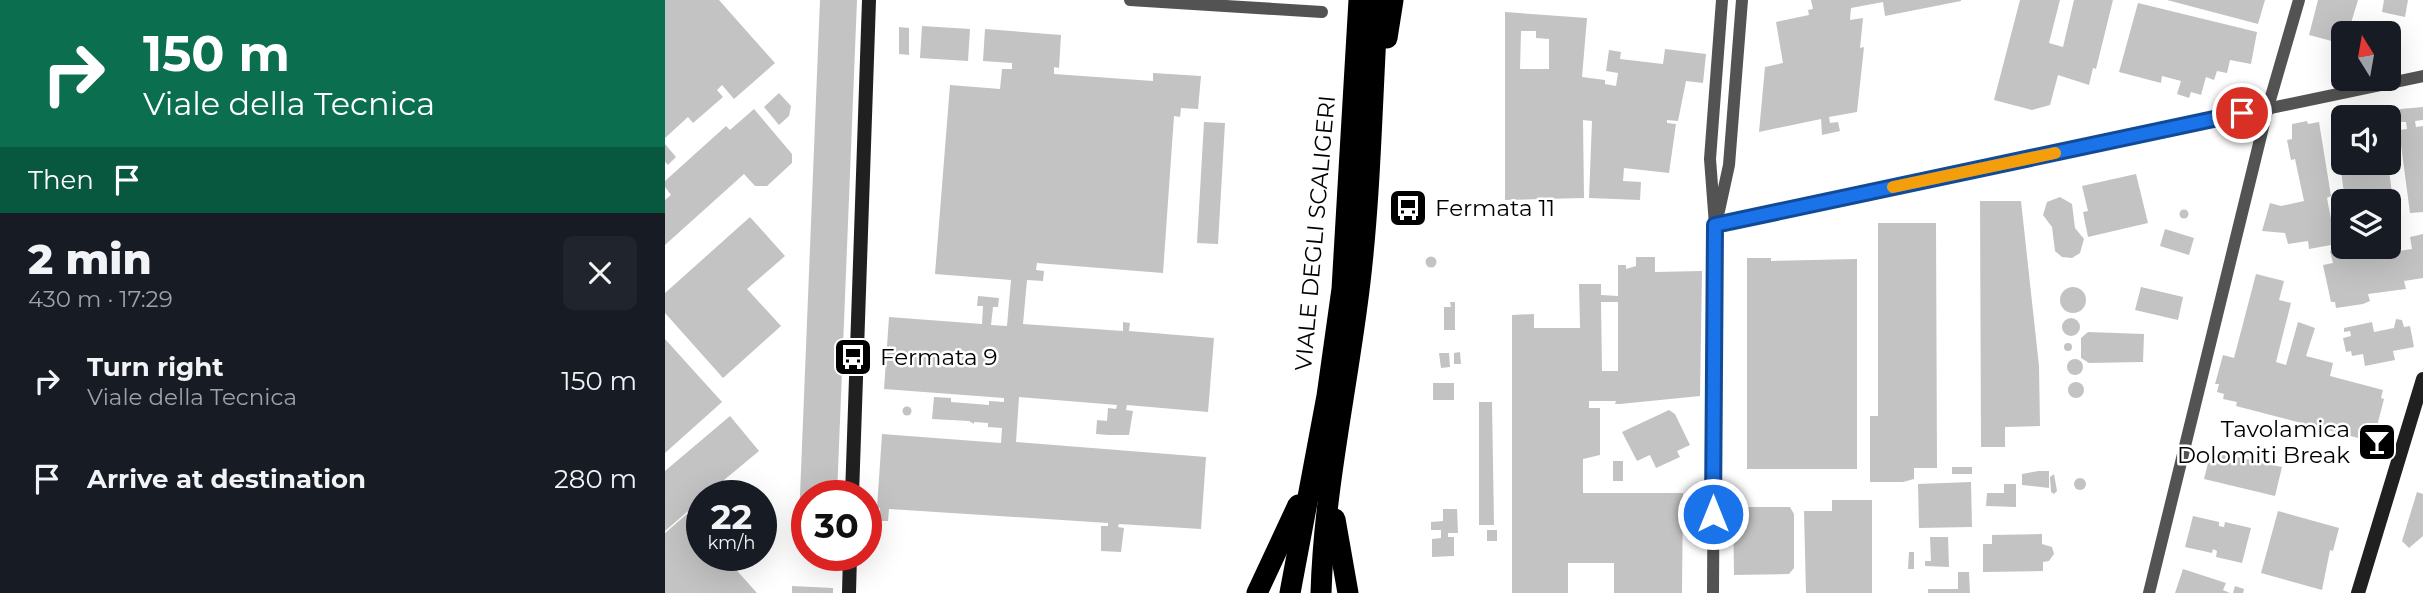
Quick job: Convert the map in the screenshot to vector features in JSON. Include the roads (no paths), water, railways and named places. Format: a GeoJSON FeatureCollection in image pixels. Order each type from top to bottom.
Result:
{"type":"FeatureCollection","features":[{"type":"Feature","properties":{"kind":"highway"},"geometry":{"type":"LineString","coordinates":[[1345,212],[1346,0]]}},
{"type":"Feature","properties":{"kind":"highway","name":"VIALE DEGLI SCALIGERI"},"geometry":{"type":"LineString","coordinates":[[1321,593],[1322,475],[1327,396],[1340,300],[1359,0]]}},
{"type":"Feature","properties":{"kind":"highway","name":"VIALE DEGLI SCALIGERI"},"geometry":{"type":"LineString","coordinates":[[1290,593],[1346,394],[1361,278],[1378,0]]}},
{"type":"Feature","properties":{"kind":"highway"},"geometry":{"type":"LineString","coordinates":[[1367,168],[1393,0]]}},
{"type":"Feature","properties":{"kind":"highway"},"geometry":{"type":"LineString","coordinates":[[1257,593],[1322,475]]}},
{"type":"Feature","properties":{"kind":"highway"},"geometry":{"type":"LineString","coordinates":[[1322,475],[1348,593]]}},
{"type":"Feature","properties":{"kind":"street"},"geometry":{"type":"LineString","coordinates":[[853,480],[869,0]]}},
{"type":"Feature","properties":{"kind":"street"},"geometry":{"type":"LineString","coordinates":[[1130,0],[1322,12]]}},
{"type":"Feature","properties":{"kind":"street"},"geometry":{"type":"LineString","coordinates":[[1713,593],[1715,225],[1710,159],[1722,0]]}},
{"type":"Feature","properties":{"kind":"street"},"geometry":{"type":"LineString","coordinates":[[1715,225],[1729,165],[1742,0]]}},
{"type":"Feature","properties":{"kind":"street"},"geometry":{"type":"LineString","coordinates":[[2149,593],[2268,107],[2299,0]]}},
{"type":"Feature","properties":{"kind":"street"},"geometry":{"type":"LineString","coordinates":[[1715,225],[2423,76]]}},
{"type":"Feature","properties":{"kind":"street"},"geometry":{"type":"LineString","coordinates":[[2358,593],[2423,379]]}},
{"type":"Feature","properties":{"kind":"street"},"geometry":{"type":"LineString","coordinates":[[849,593],[850,571]]}},
{"type":"Feature","properties":{"kind":"place","name":"Fermata 11"},"geometry":{"type":"Point","coordinates":[1408,208]}},
{"type":"Feature","properties":{"kind":"place","name":"Fermata 9"},"geometry":{"type":"Point","coordinates":[853,357]}},
{"type":"Feature","properties":{"kind":"place","name":"Tavolamica Dolomiti Break"},"geometry":{"type":"Point","coordinates":[2377,442]}}]}
